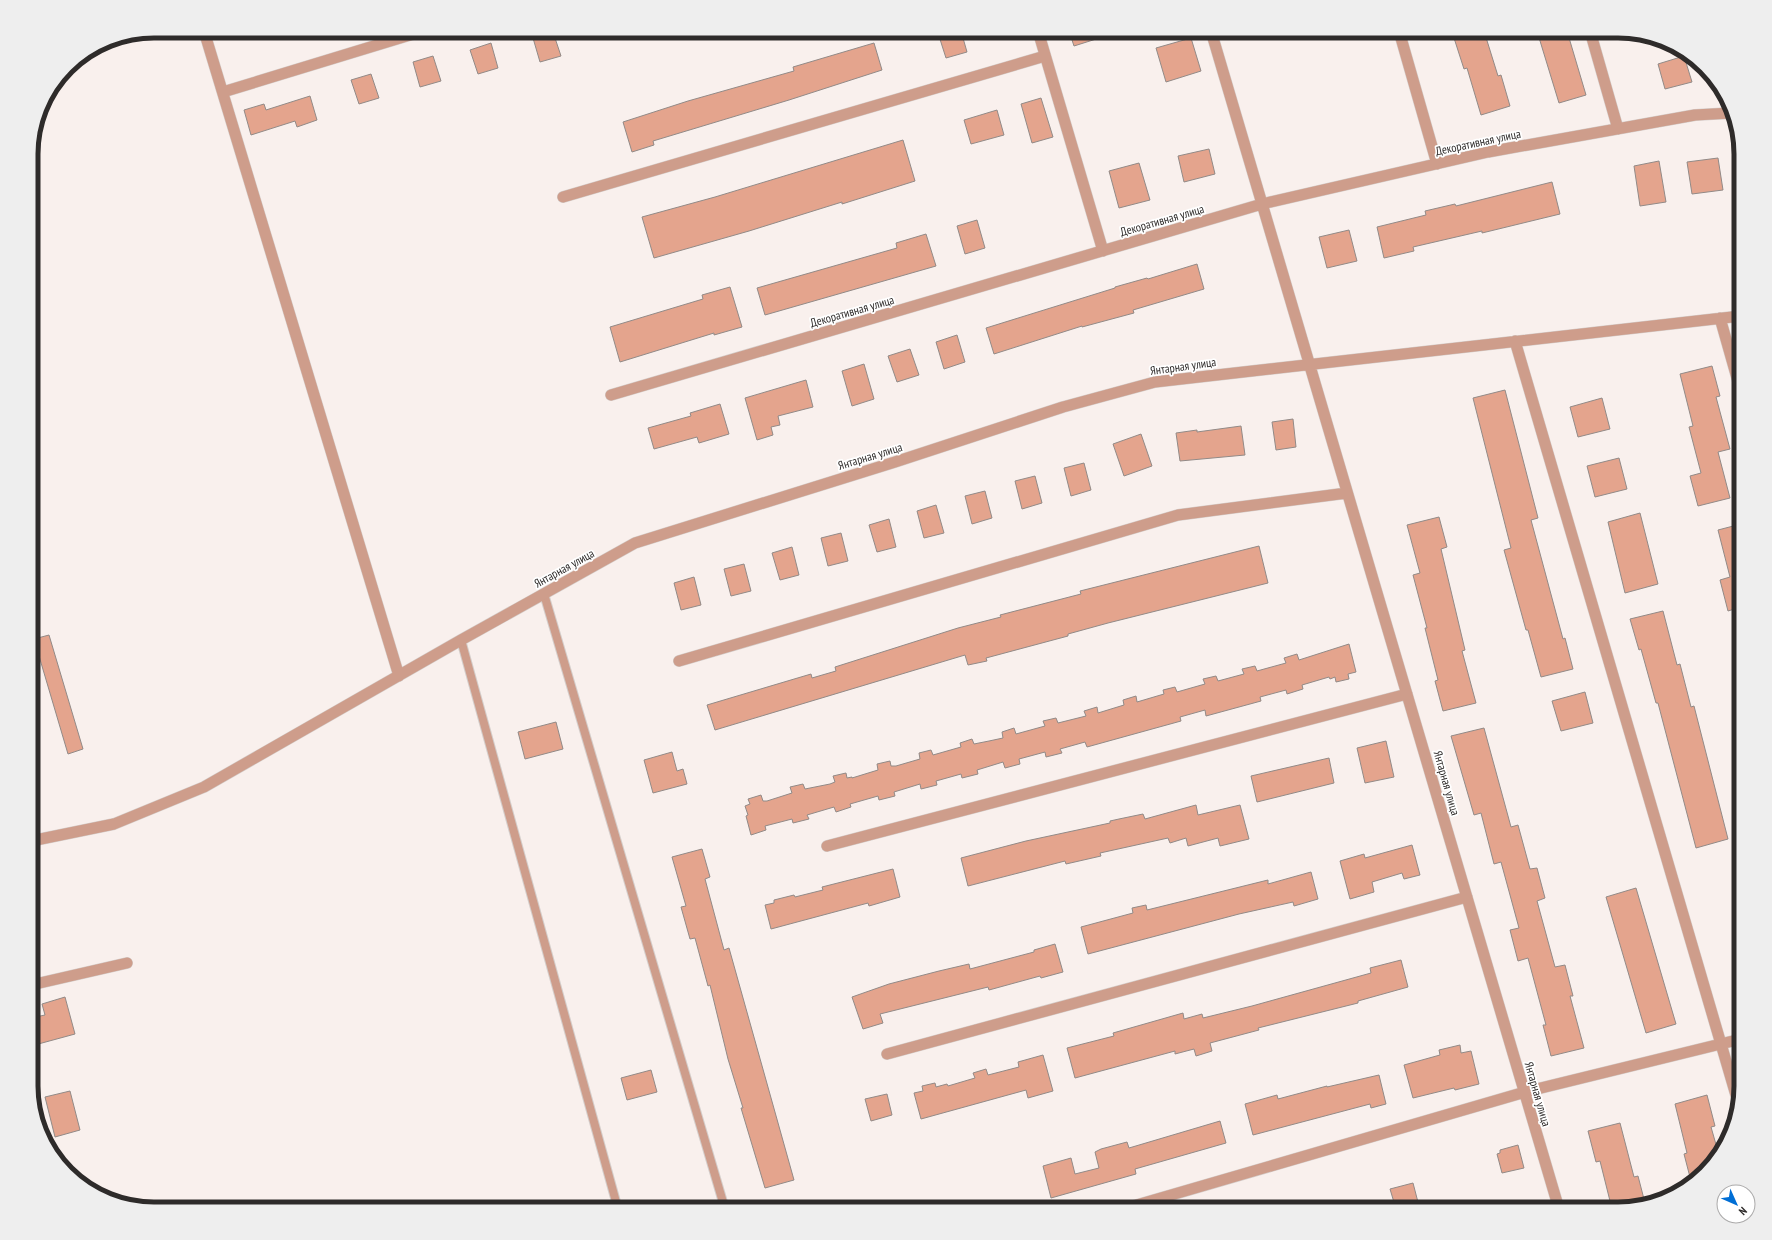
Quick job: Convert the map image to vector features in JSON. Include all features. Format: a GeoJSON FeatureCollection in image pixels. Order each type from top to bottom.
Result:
{"type":"FeatureCollection","features":[{"type":"Feature","properties":{"kind":"street"},"geometry":{"type":"LineString","coordinates":[[206,38],[399,676]]}},
{"type":"Feature","properties":{"kind":"street"},"geometry":{"type":"LineString","coordinates":[[223,92],[400,38]]}},
{"type":"Feature","properties":{"kind":"street"},"geometry":{"type":"LineString","coordinates":[[1040,38],[1103,251]]}},
{"type":"Feature","properties":{"kind":"street","name":"Янтарная улица"},"geometry":{"type":"LineString","coordinates":[[1213,38],[1557,1202]]}},
{"type":"Feature","properties":{"kind":"street"},"geometry":{"type":"LineString","coordinates":[[1401,38],[1437,164]]}},
{"type":"Feature","properties":{"kind":"street"},"geometry":{"type":"LineString","coordinates":[[1592,38],[1618,129]]}},
{"type":"Feature","properties":{"kind":"street"},"geometry":{"type":"LineString","coordinates":[[563,197],[1045,56]]}},
{"type":"Feature","properties":{"kind":"street","name":"Декоративная улица"},"geometry":{"type":"LineString","coordinates":[[611,395],[1262,204],[1488,152],[1695,115],[1726,113]]}},
{"type":"Feature","properties":{"kind":"street"},"geometry":{"type":"LineString","coordinates":[[1310,364],[1734,317]]}},
{"type":"Feature","properties":{"kind":"street"},"geometry":{"type":"LineString","coordinates":[[1720,318],[1734,367]]}},
{"type":"Feature","properties":{"kind":"street"},"geometry":{"type":"LineString","coordinates":[[1515,341],[1734,1088]]}},
{"type":"Feature","properties":{"kind":"street","name":"Янтарная улица"},"geometry":{"type":"LineString","coordinates":[[38,840],[114,824],[204,787],[461,640],[635,543],[895,462],[1063,407],[1155,382],[1310,364]]}},
{"type":"Feature","properties":{"kind":"street"},"geometry":{"type":"LineString","coordinates":[[679,661],[1178,515],[1347,493]]}},
{"type":"Feature","properties":{"kind":"street"},"geometry":{"type":"LineString","coordinates":[[827,846],[1407,694]]}},
{"type":"Feature","properties":{"kind":"street"},"geometry":{"type":"LineString","coordinates":[[887,1054],[1467,898]]}},
{"type":"Feature","properties":{"kind":"street"},"geometry":{"type":"LineString","coordinates":[[38,983],[127,963]]}},
{"type":"Feature","properties":{"kind":"street"},"geometry":{"type":"LineString","coordinates":[[1147,1202],[1524,1092],[1734,1041]]}},
{"type":"Feature","properties":{"kind":"lane"},"geometry":{"type":"LineString","coordinates":[[544,594],[723,1202]]}},
{"type":"Feature","properties":{"kind":"lane"},"geometry":{"type":"LineString","coordinates":[[461,640],[616,1202]]}},
{"type":"Feature","properties":{"kind":"building"},"geometry":{"type":"Polygon","coordinates":[[[533,38],[555,38],[561,56],[540,62],[533,38]]]}},
{"type":"Feature","properties":{"kind":"building"},"geometry":{"type":"Polygon","coordinates":[[[940,38],[963,38],[967,52],[946,58],[940,38]]]}},
{"type":"Feature","properties":{"kind":"building"},"geometry":{"type":"Polygon","coordinates":[[[1071,38],[1099,38],[1074,46],[1071,38]]]}},
{"type":"Feature","properties":{"kind":"building"},"geometry":{"type":"Polygon","coordinates":[[[1191,38],[1201,71],[1166,82],[1156,48],[1191,38]]]}},
{"type":"Feature","properties":{"kind":"building"},"geometry":{"type":"Polygon","coordinates":[[[1454,38],[1486,38],[1498,76],[1501,75],[1510,106],[1481,115],[1467,68],[1464,69],[1454,38]]]}},
{"type":"Feature","properties":{"kind":"building"},"geometry":{"type":"Polygon","coordinates":[[[1539,38],[1569,38],[1586,95],[1559,103],[1539,38]]]}},
{"type":"Feature","properties":{"kind":"building"},"geometry":{"type":"Polygon","coordinates":[[[491,43],[498,68],[478,74],[470,50],[491,43]]]}},
{"type":"Feature","properties":{"kind":"building"},"geometry":{"type":"Polygon","coordinates":[[[874,43],[882,70],[653,141],[654,145],[632,152],[623,122],[688,101],[794,71],[793,67],[874,43]]]}},
{"type":"Feature","properties":{"kind":"building"},"geometry":{"type":"Polygon","coordinates":[[[433,56],[441,81],[420,87],[413,62],[433,56]]]}},
{"type":"Feature","properties":{"kind":"building"},"geometry":{"type":"Polygon","coordinates":[[[1680,57],[1685,61],[1692,82],[1665,89],[1658,64],[1680,57]]]}},
{"type":"Feature","properties":{"kind":"building"},"geometry":{"type":"Polygon","coordinates":[[[371,74],[379,98],[359,104],[351,80],[371,74]]]}},
{"type":"Feature","properties":{"kind":"building"},"geometry":{"type":"Polygon","coordinates":[[[310,96],[317,120],[297,127],[295,121],[251,135],[244,110],[264,104],[266,110],[310,96]]]}},
{"type":"Feature","properties":{"kind":"building"},"geometry":{"type":"Polygon","coordinates":[[[1041,98],[1053,137],[1032,143],[1021,104],[1041,98]]]}},
{"type":"Feature","properties":{"kind":"building"},"geometry":{"type":"Polygon","coordinates":[[[997,110],[1004,135],[971,144],[964,120],[997,110]]]}},
{"type":"Feature","properties":{"kind":"building"},"geometry":{"type":"Polygon","coordinates":[[[903,140],[915,181],[842,204],[842,202],[749,231],[654,258],[642,217],[715,197],[903,140]]]}},
{"type":"Feature","properties":{"kind":"building"},"geometry":{"type":"Polygon","coordinates":[[[1209,149],[1215,174],[1184,182],[1178,156],[1209,149]]]}},
{"type":"Feature","properties":{"kind":"building"},"geometry":{"type":"Polygon","coordinates":[[[1718,158],[1723,190],[1692,194],[1687,162],[1718,158]]]}},
{"type":"Feature","properties":{"kind":"building"},"geometry":{"type":"Polygon","coordinates":[[[1659,161],[1666,202],[1640,206],[1634,166],[1659,161]]]}},
{"type":"Feature","properties":{"kind":"building"},"geometry":{"type":"Polygon","coordinates":[[[1139,163],[1150,200],[1119,208],[1109,171],[1139,163]]]}},
{"type":"Feature","properties":{"kind":"building"},"geometry":{"type":"Polygon","coordinates":[[[1552,182],[1560,214],[1482,233],[1482,231],[1413,247],[1414,251],[1384,258],[1377,227],[1426,215],[1425,211],[1455,204],[1456,206],[1552,182]]]}},
{"type":"Feature","properties":{"kind":"building"},"geometry":{"type":"Polygon","coordinates":[[[977,220],[985,248],[965,254],[957,226],[977,220]]]}},
{"type":"Feature","properties":{"kind":"building"},"geometry":{"type":"Polygon","coordinates":[[[1349,230],[1357,261],[1327,268],[1319,237],[1349,230]]]}},
{"type":"Feature","properties":{"kind":"building"},"geometry":{"type":"Polygon","coordinates":[[[926,234],[936,266],[765,315],[757,288],[897,248],[896,243],[926,234]]]}},
{"type":"Feature","properties":{"kind":"building"},"geometry":{"type":"Polygon","coordinates":[[[1197,264],[1204,289],[1133,310],[1134,313],[1082,326],[994,354],[986,328],[1115,287],[1147,278],[1148,279],[1197,264]]]}},
{"type":"Feature","properties":{"kind":"building"},"geometry":{"type":"Polygon","coordinates":[[[730,287],[742,327],[714,335],[714,333],[620,362],[610,327],[703,299],[702,295],[730,287]]]}},
{"type":"Feature","properties":{"kind":"building"},"geometry":{"type":"Polygon","coordinates":[[[957,335],[965,362],[944,369],[936,342],[957,335]]]}},
{"type":"Feature","properties":{"kind":"building"},"geometry":{"type":"Polygon","coordinates":[[[910,349],[919,375],[897,382],[888,356],[910,349]]]}},
{"type":"Feature","properties":{"kind":"building"},"geometry":{"type":"Polygon","coordinates":[[[864,364],[874,399],[852,406],[842,371],[864,364]]]}},
{"type":"Feature","properties":{"kind":"building"},"geometry":{"type":"Polygon","coordinates":[[[1712,366],[1720,396],[1716,397],[1730,449],[1718,452],[1730,498],[1698,506],[1690,476],[1701,473],[1689,427],[1693,426],[1680,374],[1712,366]]]}},
{"type":"Feature","properties":{"kind":"building"},"geometry":{"type":"Polygon","coordinates":[[[806,380],[813,407],[778,416],[780,425],[771,427],[773,435],[757,440],[745,398],[806,380]]]}},
{"type":"Feature","properties":{"kind":"building"},"geometry":{"type":"Polygon","coordinates":[[[1505,390],[1538,518],[1531,520],[1563,639],[1565,638],[1573,669],[1541,677],[1528,630],[1526,630],[1504,550],[1511,548],[1473,398],[1505,390]]]}},
{"type":"Feature","properties":{"kind":"building"},"geometry":{"type":"Polygon","coordinates":[[[1602,398],[1610,429],[1578,437],[1570,407],[1602,398]]]}},
{"type":"Feature","properties":{"kind":"building"},"geometry":{"type":"Polygon","coordinates":[[[720,404],[729,434],[699,443],[697,437],[654,449],[648,428],[691,416],[690,413],[720,404]]]}},
{"type":"Feature","properties":{"kind":"building"},"geometry":{"type":"Polygon","coordinates":[[[1293,419],[1296,447],[1276,450],[1272,422],[1293,419]]]}},
{"type":"Feature","properties":{"kind":"building"},"geometry":{"type":"Polygon","coordinates":[[[1241,426],[1245,455],[1180,461],[1176,433],[1197,430],[1197,432],[1241,426]]]}},
{"type":"Feature","properties":{"kind":"building"},"geometry":{"type":"Polygon","coordinates":[[[1141,434],[1152,466],[1124,476],[1113,444],[1141,434]]]}},
{"type":"Feature","properties":{"kind":"building"},"geometry":{"type":"Polygon","coordinates":[[[1619,458],[1627,489],[1595,497],[1587,466],[1619,458]]]}},
{"type":"Feature","properties":{"kind":"building"},"geometry":{"type":"Polygon","coordinates":[[[1084,463],[1091,490],[1071,496],[1064,468],[1084,463]]]}},
{"type":"Feature","properties":{"kind":"building"},"geometry":{"type":"Polygon","coordinates":[[[1035,476],[1042,503],[1022,509],[1015,481],[1035,476]]]}},
{"type":"Feature","properties":{"kind":"building"},"geometry":{"type":"Polygon","coordinates":[[[985,491],[992,518],[972,524],[965,496],[985,491]]]}},
{"type":"Feature","properties":{"kind":"building"},"geometry":{"type":"Polygon","coordinates":[[[936,505],[944,533],[924,538],[917,511],[936,505]]]}},
{"type":"Feature","properties":{"kind":"building"},"geometry":{"type":"Polygon","coordinates":[[[1640,513],[1658,584],[1625,593],[1608,522],[1640,513]]]}},
{"type":"Feature","properties":{"kind":"building"},"geometry":{"type":"Polygon","coordinates":[[[1439,517],[1447,547],[1441,549],[1465,650],[1462,651],[1476,703],[1443,711],[1435,681],[1438,680],[1425,628],[1427,628],[1413,575],[1420,573],[1407,525],[1439,517]]]}},
{"type":"Feature","properties":{"kind":"building"},"geometry":{"type":"Polygon","coordinates":[[[889,519],[896,547],[877,552],[869,525],[889,519]]]}},
{"type":"Feature","properties":{"kind":"building"},"geometry":{"type":"Polygon","coordinates":[[[1734,526],[1734,609],[1728,611],[1720,580],[1730,577],[1718,530],[1734,526]]]}},
{"type":"Feature","properties":{"kind":"building"},"geometry":{"type":"Polygon","coordinates":[[[841,533],[848,561],[828,566],[821,538],[841,533]]]}},
{"type":"Feature","properties":{"kind":"building"},"geometry":{"type":"Polygon","coordinates":[[[1259,546],[1268,583],[1068,634],[1068,636],[986,658],[987,661],[968,665],[965,655],[715,730],[707,705],[811,674],[812,678],[836,671],[835,667],[958,628],[1001,617],[1000,615],[1081,594],[1080,591],[1259,546]]]}},
{"type":"Feature","properties":{"kind":"building"},"geometry":{"type":"Polygon","coordinates":[[[792,547],[799,575],[780,580],[772,553],[792,547]]]}},
{"type":"Feature","properties":{"kind":"building"},"geometry":{"type":"Polygon","coordinates":[[[744,564],[751,591],[731,596],[724,569],[744,564]]]}},
{"type":"Feature","properties":{"kind":"building"},"geometry":{"type":"Polygon","coordinates":[[[694,577],[701,605],[681,610],[674,583],[694,577]]]}},
{"type":"Feature","properties":{"kind":"building"},"geometry":{"type":"Polygon","coordinates":[[[1663,611],[1677,665],[1680,664],[1691,707],[1694,706],[1728,839],[1696,848],[1658,703],[1656,703],[1641,649],[1639,650],[1630,619],[1663,611]]]}},
{"type":"Feature","properties":{"kind":"building"},"geometry":{"type":"Polygon","coordinates":[[[49,635],[83,749],[68,754],[38,653],[38,638],[49,635]]]}},
{"type":"Feature","properties":{"kind":"building"},"geometry":{"type":"Polygon","coordinates":[[[1349,644],[1356,672],[1348,674],[1349,679],[1336,682],[1335,677],[1330,679],[1329,677],[1302,685],[1303,689],[1287,694],[1286,690],[1260,697],[1261,701],[1206,716],[1205,710],[1180,717],[1181,721],[1087,747],[1085,742],[1060,749],[1062,753],[1046,757],[1045,752],[1019,759],[1020,764],[1005,768],[1003,762],[977,770],[978,774],[962,778],[961,774],[936,781],[937,785],[921,789],[920,784],[894,792],[895,796],[879,800],[878,796],[850,804],[851,807],[836,812],[834,807],[807,815],[809,819],[793,823],[792,819],[765,826],[766,830],[751,835],[745,806],[750,804],[748,799],[761,795],[763,801],[767,801],[792,793],[790,787],[803,784],[805,789],[830,784],[835,782],[833,776],[846,773],[847,778],[852,778],[878,770],[877,764],[890,761],[891,766],[896,766],[920,759],[919,753],[931,750],[933,755],[961,747],[960,743],[972,739],[974,744],[1003,738],[1002,732],[1014,728],[1016,734],[1045,726],[1043,721],[1056,718],[1058,723],[1086,716],[1084,711],[1097,707],[1098,713],[1124,705],[1123,700],[1136,696],[1137,702],[1164,694],[1163,690],[1175,687],[1177,692],[1205,684],[1203,679],[1216,676],[1218,681],[1244,674],[1242,669],[1255,666],[1257,671],[1286,663],[1284,658],[1297,654],[1299,660],[1349,644]]]}},
{"type":"Feature","properties":{"kind":"building"},"geometry":{"type":"Polygon","coordinates":[[[1585,692],[1593,723],[1561,731],[1552,701],[1585,692]]]}},
{"type":"Feature","properties":{"kind":"building"},"geometry":{"type":"Polygon","coordinates":[[[556,722],[563,749],[525,759],[518,732],[556,722]]]}},
{"type":"Feature","properties":{"kind":"building"},"geometry":{"type":"Polygon","coordinates":[[[1484,728],[1511,827],[1518,825],[1530,869],[1537,868],[1545,898],[1537,901],[1555,967],[1565,965],[1573,996],[1570,996],[1584,1048],[1551,1056],[1543,1025],[1546,1025],[1528,958],[1518,961],[1510,930],[1519,928],[1501,862],[1494,864],[1481,813],[1474,815],[1451,736],[1484,728]]]}},
{"type":"Feature","properties":{"kind":"building"},"geometry":{"type":"Polygon","coordinates":[[[1386,741],[1394,777],[1365,783],[1357,748],[1386,741]]]}},
{"type":"Feature","properties":{"kind":"building"},"geometry":{"type":"Polygon","coordinates":[[[672,752],[677,771],[683,769],[687,784],[653,793],[644,760],[672,752]]]}},
{"type":"Feature","properties":{"kind":"building"},"geometry":{"type":"Polygon","coordinates":[[[1329,758],[1334,783],[1257,802],[1251,776],[1329,758]]]}},
{"type":"Feature","properties":{"kind":"building"},"geometry":{"type":"Polygon","coordinates":[[[1196,805],[1198,815],[1240,805],[1249,839],[1220,846],[1218,838],[1188,846],[1186,838],[1170,843],[1168,838],[1100,853],[1101,856],[1066,864],[1065,861],[968,886],[961,858],[1026,841],[1110,823],[1110,821],[1143,814],[1145,819],[1196,805]]]}},
{"type":"Feature","properties":{"kind":"building"},"geometry":{"type":"Polygon","coordinates":[[[1412,845],[1420,875],[1404,879],[1402,873],[1372,882],[1374,892],[1350,899],[1340,861],[1364,854],[1365,858],[1412,845]]]}},
{"type":"Feature","properties":{"kind":"building"},"geometry":{"type":"Polygon","coordinates":[[[702,849],[710,877],[705,879],[724,950],[729,948],[794,1180],[765,1188],[741,1108],[743,1108],[728,1059],[710,985],[708,986],[695,938],[690,939],[681,907],[686,906],[672,857],[702,849]]]}},
{"type":"Feature","properties":{"kind":"building"},"geometry":{"type":"Polygon","coordinates":[[[893,869],[900,897],[869,906],[868,903],[771,929],[765,905],[774,903],[774,900],[794,895],[795,897],[823,890],[822,887],[893,869]]]}},
{"type":"Feature","properties":{"kind":"building"},"geometry":{"type":"Polygon","coordinates":[[[1311,872],[1318,899],[1294,906],[1293,902],[1239,914],[1088,954],[1081,927],[1133,913],[1132,908],[1146,905],[1147,910],[1268,880],[1268,884],[1311,872]]]}},
{"type":"Feature","properties":{"kind":"building"},"geometry":{"type":"Polygon","coordinates":[[[1636,888],[1676,1024],[1646,1033],[1606,897],[1636,888]]]}},
{"type":"Feature","properties":{"kind":"building"},"geometry":{"type":"Polygon","coordinates":[[[1055,944],[1063,972],[1041,978],[1040,976],[989,990],[988,987],[880,1014],[883,1023],[863,1029],[852,997],[889,984],[969,964],[970,969],[1034,952],[1034,950],[1055,944]]]}},
{"type":"Feature","properties":{"kind":"building"},"geometry":{"type":"Polygon","coordinates":[[[1401,960],[1408,987],[1358,1001],[1358,1003],[1258,1028],[1259,1030],[1210,1043],[1212,1051],[1196,1056],[1194,1049],[1175,1054],[1175,1051],[1075,1078],[1067,1048],[1114,1036],[1113,1033],[1183,1013],[1184,1019],[1202,1014],[1203,1018],[1252,1006],[1371,973],[1370,968],[1401,960]]]}},
{"type":"Feature","properties":{"kind":"building"},"geometry":{"type":"Polygon","coordinates":[[[65,997],[75,1034],[38,1044],[38,1016],[45,1015],[42,1004],[65,997]]]}},
{"type":"Feature","properties":{"kind":"building"},"geometry":{"type":"Polygon","coordinates":[[[1460,1045],[1461,1053],[1471,1051],[1479,1084],[1455,1090],[1454,1088],[1413,1098],[1404,1065],[1440,1055],[1439,1050],[1460,1045]]]}},
{"type":"Feature","properties":{"kind":"building"},"geometry":{"type":"Polygon","coordinates":[[[1043,1055],[1053,1091],[1028,1098],[1026,1090],[921,1119],[914,1093],[923,1091],[922,1086],[935,1083],[936,1087],[947,1084],[948,1086],[975,1078],[973,1073],[986,1069],[988,1075],[1019,1067],[1018,1062],[1043,1055]]]}},
{"type":"Feature","properties":{"kind":"building"},"geometry":{"type":"Polygon","coordinates":[[[651,1070],[657,1092],[627,1100],[621,1078],[651,1070]]]}},
{"type":"Feature","properties":{"kind":"building"},"geometry":{"type":"Polygon","coordinates":[[[1379,1075],[1386,1104],[1371,1108],[1370,1104],[1253,1135],[1245,1104],[1277,1095],[1278,1099],[1327,1086],[1379,1075]]]}},
{"type":"Feature","properties":{"kind":"building"},"geometry":{"type":"Polygon","coordinates":[[[70,1091],[80,1130],[55,1137],[45,1097],[70,1091]]]}},
{"type":"Feature","properties":{"kind":"building"},"geometry":{"type":"Polygon","coordinates":[[[887,1094],[892,1115],[871,1121],[865,1099],[887,1094]]]}},
{"type":"Feature","properties":{"kind":"building"},"geometry":{"type":"Polygon","coordinates":[[[1707,1095],[1715,1126],[1711,1127],[1716,1146],[1705,1162],[1690,1176],[1684,1154],[1687,1153],[1675,1104],[1707,1095]]]}},
{"type":"Feature","properties":{"kind":"building"},"geometry":{"type":"Polygon","coordinates":[[[1220,1121],[1226,1143],[1135,1169],[1136,1174],[1051,1198],[1043,1166],[1071,1158],[1075,1174],[1099,1168],[1095,1152],[1101,1149],[1127,1142],[1129,1148],[1220,1121]]]}},
{"type":"Feature","properties":{"kind":"building"},"geometry":{"type":"Polygon","coordinates":[[[1620,1123],[1634,1177],[1638,1176],[1644,1199],[1610,1202],[1600,1161],[1596,1162],[1588,1131],[1620,1123]]]}},
{"type":"Feature","properties":{"kind":"building"},"geometry":{"type":"Polygon","coordinates":[[[1518,1145],[1524,1168],[1502,1173],[1497,1154],[1500,1153],[1500,1150],[1518,1145]]]}},
{"type":"Feature","properties":{"kind":"building"},"geometry":{"type":"Polygon","coordinates":[[[1413,1183],[1418,1202],[1394,1202],[1390,1189],[1413,1183]]]}}]}
